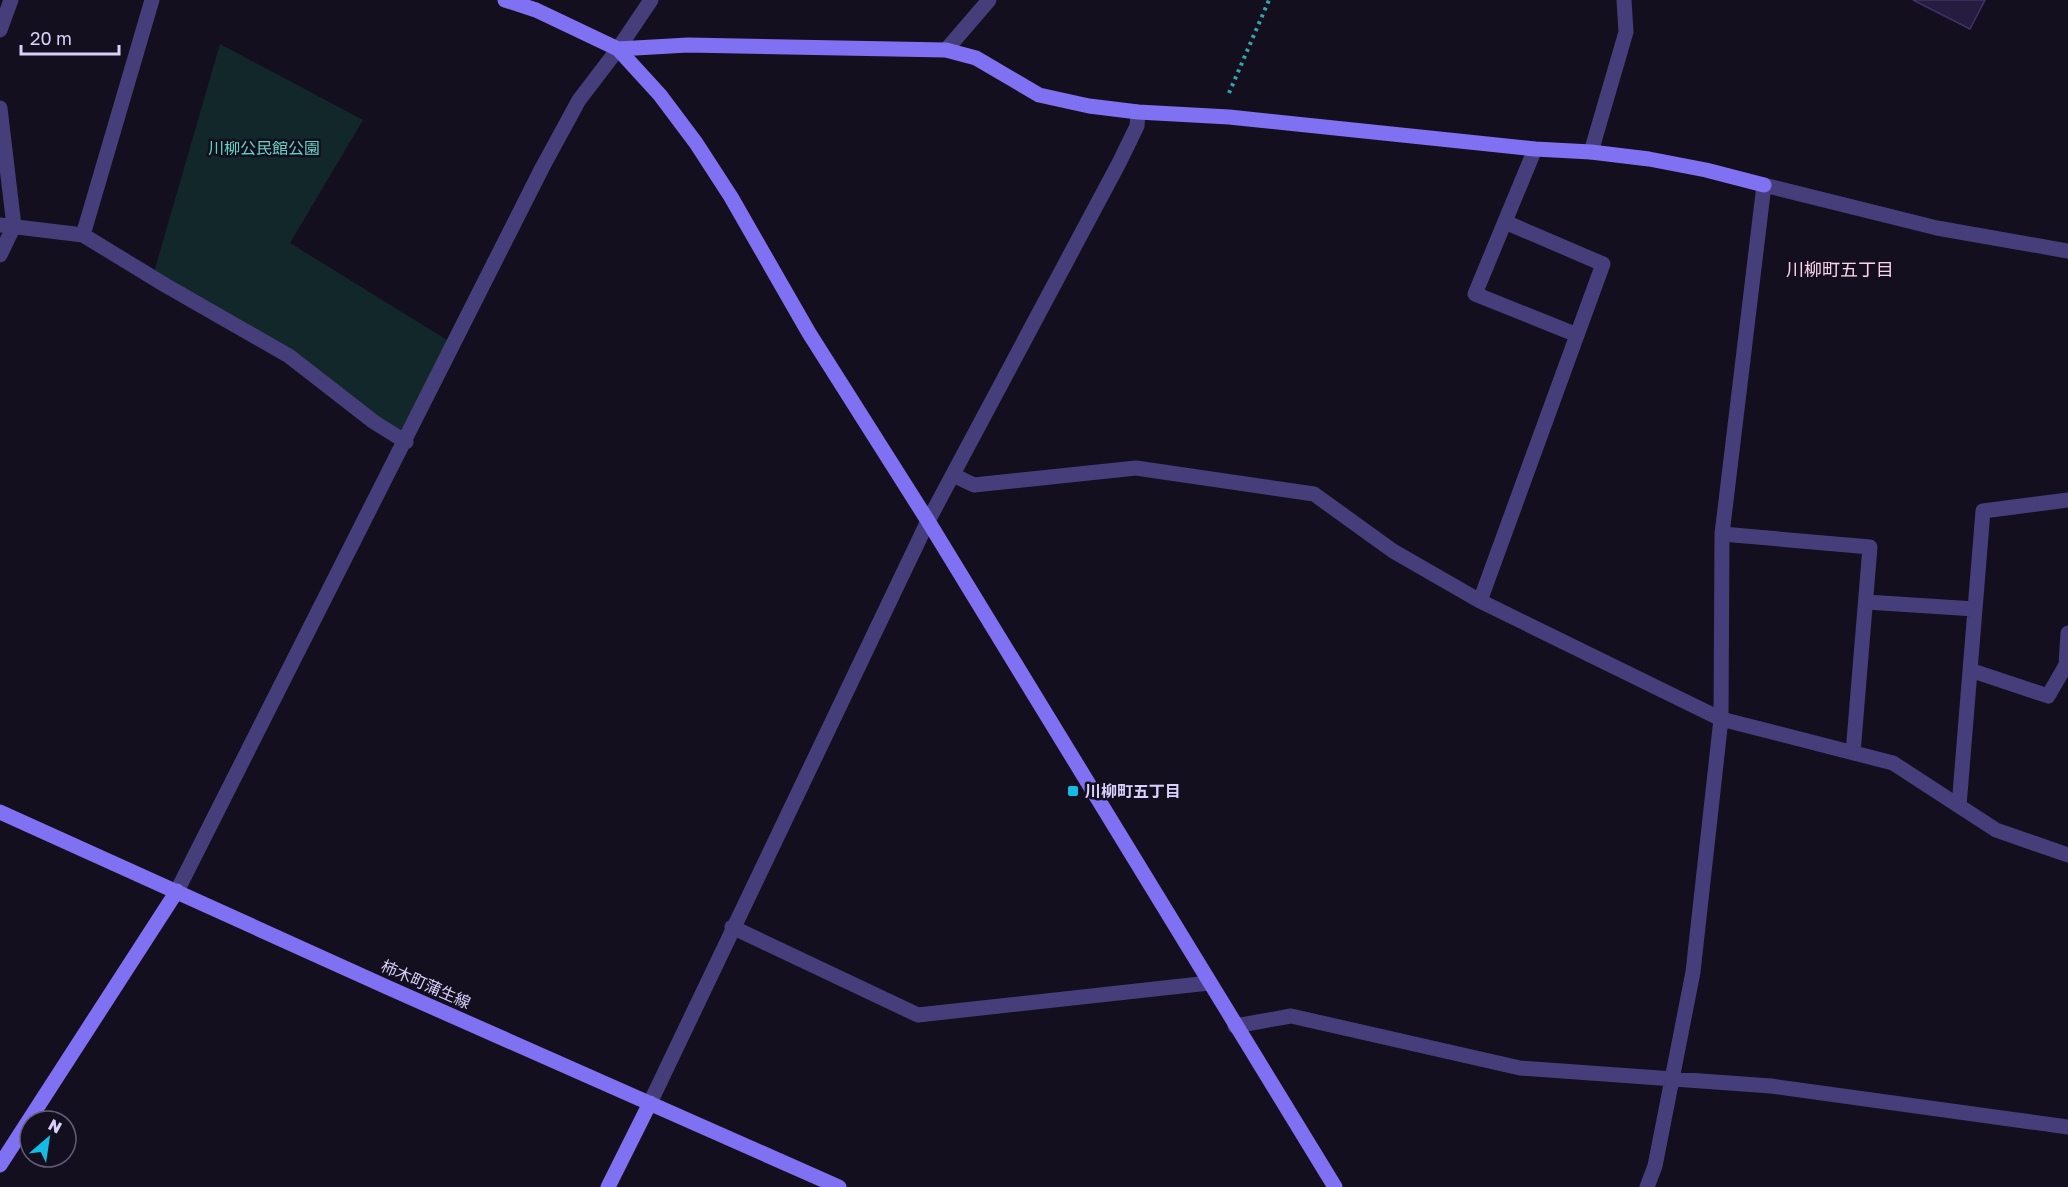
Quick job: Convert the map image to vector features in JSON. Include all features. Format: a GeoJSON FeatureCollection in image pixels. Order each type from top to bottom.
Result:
{"type":"FeatureCollection","features":[{"type":"Feature","properties":{"kind":"street"},"geometry":{"type":"LineString","coordinates":[[0,30],[11,0]]}},
{"type":"Feature","properties":{"kind":"street"},"geometry":{"type":"LineString","coordinates":[[83,235],[152,0]]}},
{"type":"Feature","properties":{"kind":"street"},"geometry":{"type":"LineString","coordinates":[[505,0],[536,10],[618,49],[660,95],[696,143],[731,197],[809,333],[928,521],[1335,1187]]}},
{"type":"Feature","properties":{"kind":"street"},"geometry":{"type":"LineString","coordinates":[[0,1165],[177,891],[563,129],[579,100],[618,49],[651,0]]}},
{"type":"Feature","properties":{"kind":"street"},"geometry":{"type":"LineString","coordinates":[[946,50],[989,0]]}},
{"type":"Feature","properties":{"kind":"street"},"geometry":{"type":"LineString","coordinates":[[1591,152],[1626,32],[1624,0]]}},
{"type":"Feature","properties":{"kind":"street"},"geometry":{"type":"LineString","coordinates":[[618,49],[688,45],[946,50],[976,58],[1039,95],[1089,106],[1138,112],[1229,117],[1649,159],[1695,168],[1937,228],[2068,250]]}},
{"type":"Feature","properties":{"kind":"street"},"geometry":{"type":"LineString","coordinates":[[0,108],[7,225],[0,255]]}},
{"type":"Feature","properties":{"kind":"street"},"geometry":{"type":"LineString","coordinates":[[608,1187],[928,521],[1119,164],[1137,126],[1138,112]]}},
{"type":"Feature","properties":{"kind":"street"},"geometry":{"type":"LineString","coordinates":[[1535,148],[1475,294],[1577,335]]}},
{"type":"Feature","properties":{"kind":"street"},"geometry":{"type":"LineString","coordinates":[[1647,1187],[1654,1166],[1693,972],[1721,719],[1722,534],[1764,185]]}},
{"type":"Feature","properties":{"kind":"street"},"geometry":{"type":"LineString","coordinates":[[1480,601],[1603,264],[1505,222]]}},
{"type":"Feature","properties":{"kind":"street"},"geometry":{"type":"LineString","coordinates":[[7,225],[83,235],[289,356],[374,422],[406,442]]}},
{"type":"Feature","properties":{"kind":"street"},"geometry":{"type":"LineString","coordinates":[[953,475],[974,485],[1136,468],[1314,494],[1393,551],[1480,601],[1721,719],[1893,762],[1996,830],[2068,855]]}},
{"type":"Feature","properties":{"kind":"street"},"geometry":{"type":"LineString","coordinates":[[1959,806],[1983,511],[2068,500]]}},
{"type":"Feature","properties":{"kind":"street"},"geometry":{"type":"LineString","coordinates":[[1722,534],[1870,547],[1853,753]]}},
{"type":"Feature","properties":{"kind":"street"},"geometry":{"type":"LineString","coordinates":[[1866,602],[1975,609]]}},
{"type":"Feature","properties":{"kind":"street"},"geometry":{"type":"LineString","coordinates":[[1970,670],[2048,696],[2066,664],[2068,633]]}},
{"type":"Feature","properties":{"kind":"street","name":"柿木町蒲生線"},"geometry":{"type":"LineString","coordinates":[[0,812],[839,1187]]}},
{"type":"Feature","properties":{"kind":"street"},"geometry":{"type":"LineString","coordinates":[[732,927],[918,1015],[1209,983]]}},
{"type":"Feature","properties":{"kind":"street"},"geometry":{"type":"LineString","coordinates":[[1235,1026],[1291,1016],[1520,1068],[1771,1086],[2068,1127]]}},
{"type":"Feature","properties":{"kind":"path"},"geometry":{"type":"LineString","coordinates":[[1229,117],[1229,92],[1269,0]]}},
{"type":"Feature","properties":{"kind":"green space","name":"川柳公民館公園"},"geometry":{"type":"Polygon","coordinates":[[[220,44],[363,120],[290,243],[452,343],[403,434],[154,272],[220,44]]]}},
{"type":"Feature","properties":{"kind":"building"},"geometry":{"type":"Polygon","coordinates":[[[1913,0],[1985,0],[1970,29],[1913,0]]]}},
{"type":"Feature","properties":{"kind":"place","name":"川柳町五丁目"},"geometry":{"type":"Point","coordinates":[1073,791]}},
{"type":"Feature","properties":{"kind":"district","name":"川柳町五丁目"},"geometry":{"type":"Point","coordinates":[1840,269]}}]}
